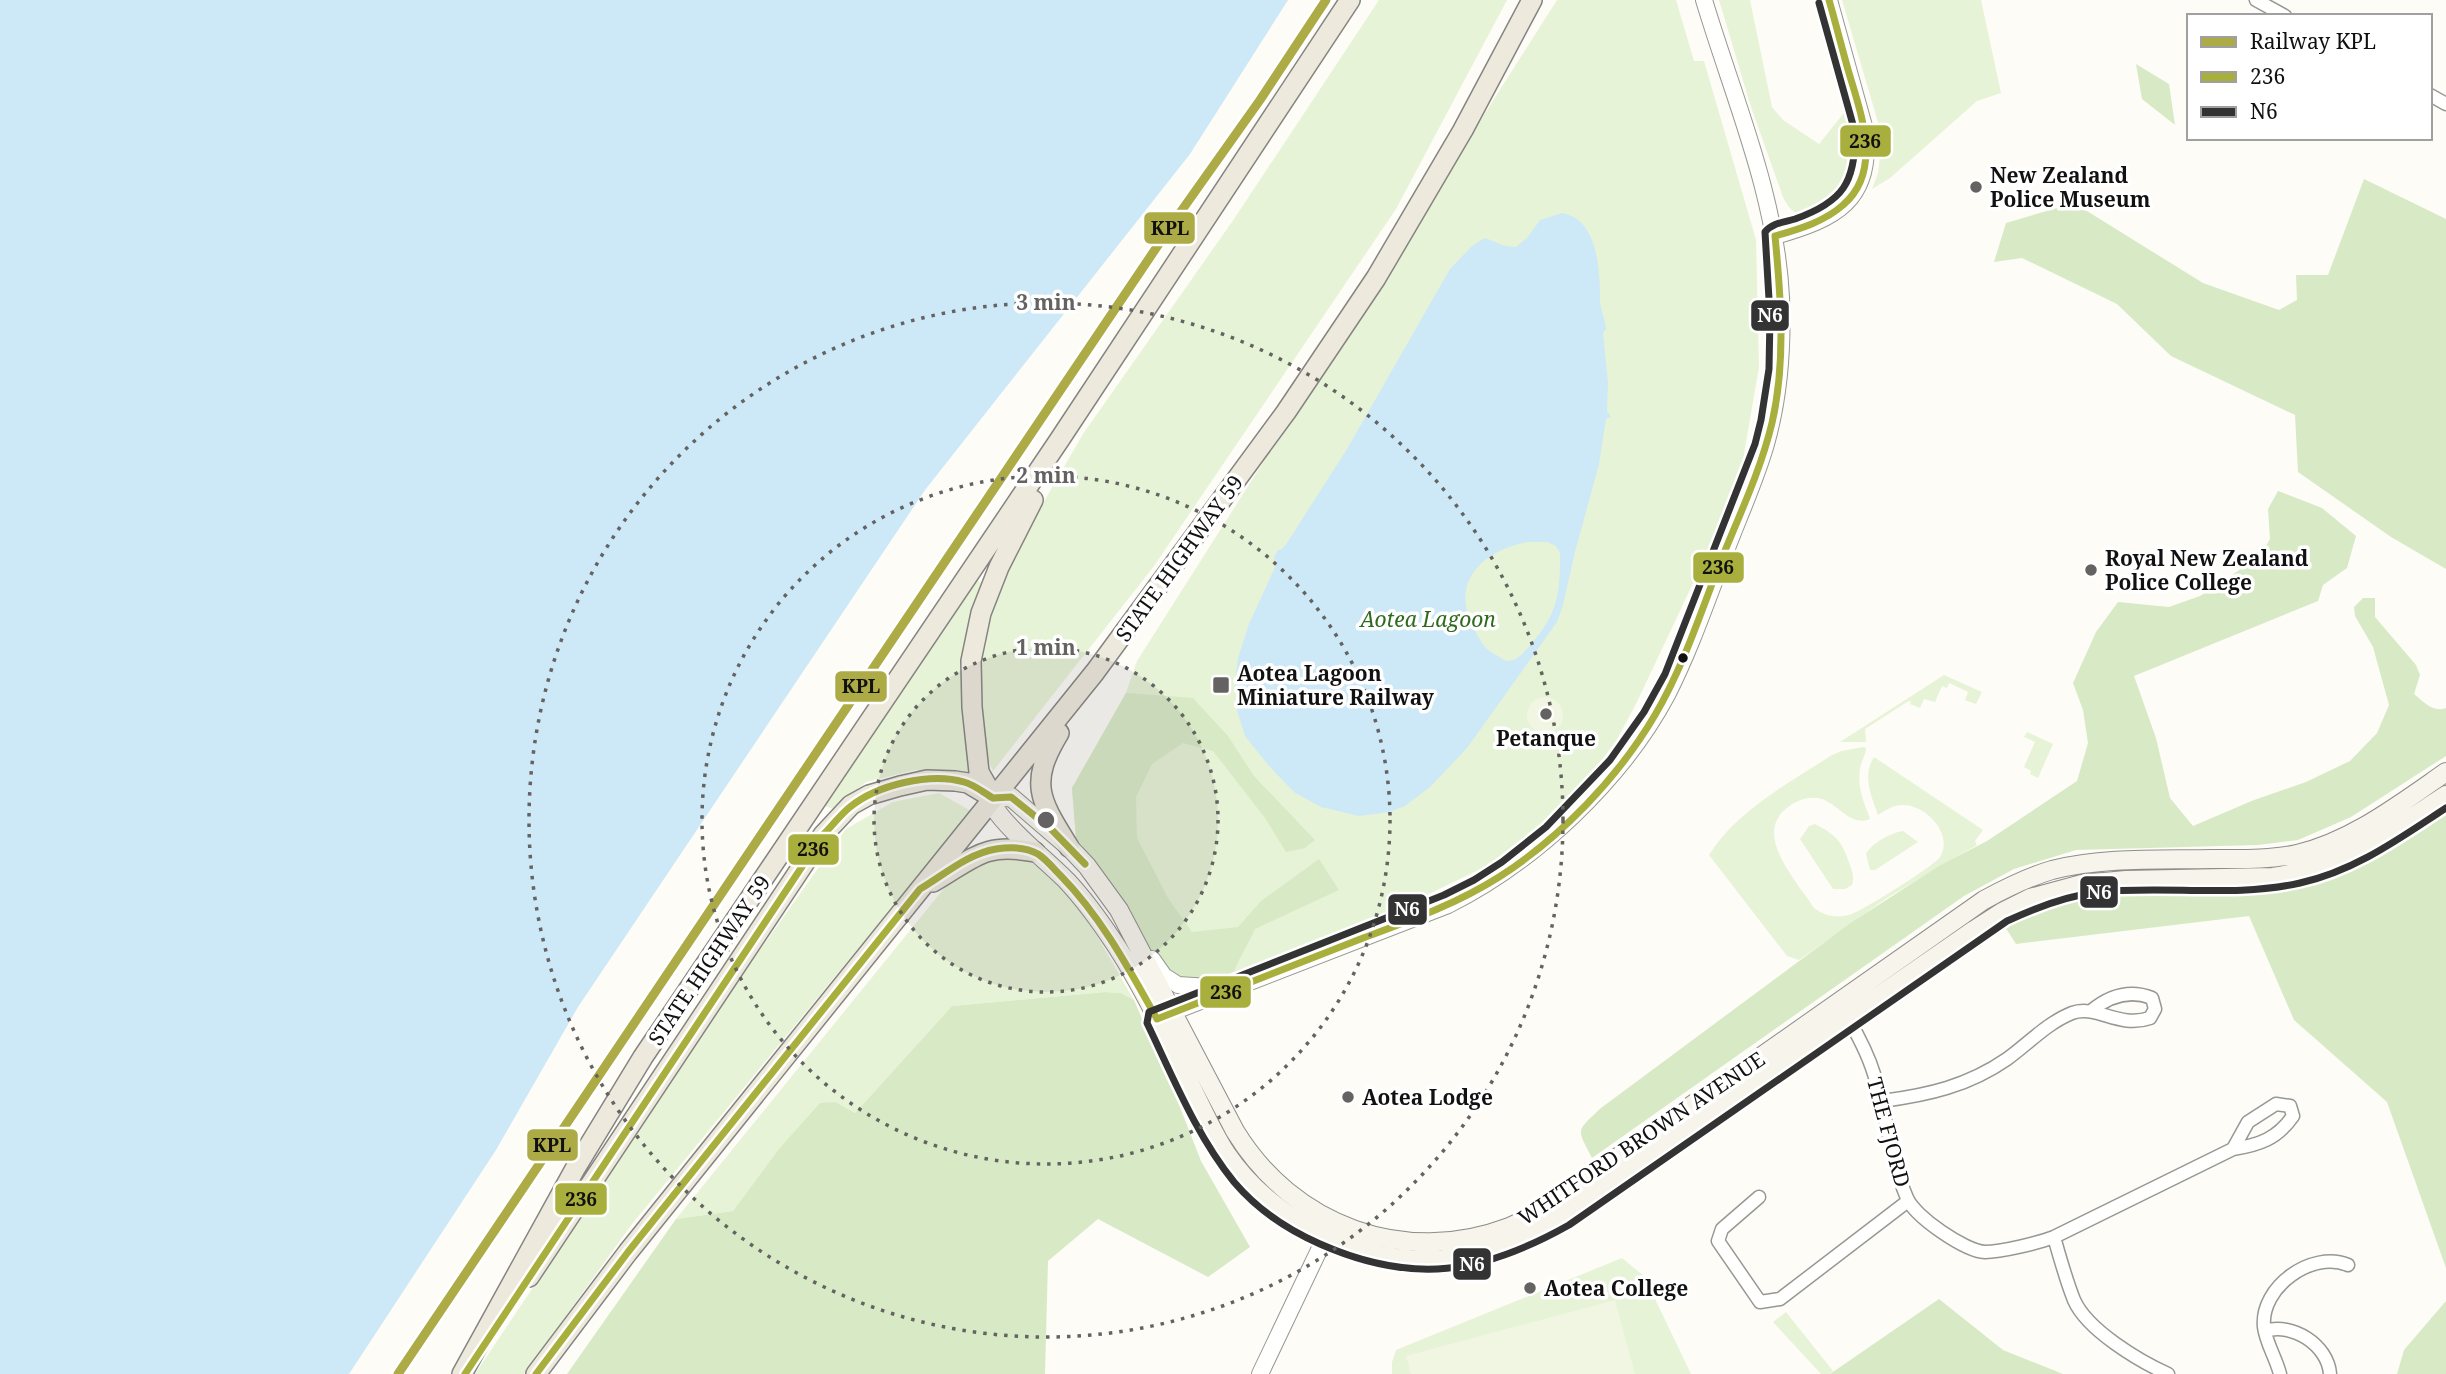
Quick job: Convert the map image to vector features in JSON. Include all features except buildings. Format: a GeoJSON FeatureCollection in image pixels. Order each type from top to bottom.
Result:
{"type":"FeatureCollection","features":[{"type":"Feature","properties":{"kind":"main road","name":"STATE HIGHWAY 59"},"geometry":{"type":"LineString","coordinates":[[463,1374],[576,1167],[643,1057],[1060,439],[1350,0]]}},
{"type":"Feature","properties":{"kind":"main road","name":"STATE HIGHWAY 59"},"geometry":{"type":"LineString","coordinates":[[536,1374],[628,1252],[1095,672],[1286,412],[1376,278],[1463,130],[1532,0]]}},
{"type":"Feature","properties":{"kind":"main road"},"geometry":{"type":"LineString","coordinates":[[993,798],[979,772],[972,707],[971,661],[981,613],[999,567],[1046,477],[1060,439]]}},
{"type":"Feature","properties":{"kind":"main road"},"geometry":{"type":"LineString","coordinates":[[1069,847],[1044,808],[1041,769],[1045,754],[1095,672]]}},
{"type":"Feature","properties":{"kind":"main road","name":"WHITFORD BROWN AVENUE"},"geometry":{"type":"LineString","coordinates":[[1330,1229],[1428,1244],[1458,1241],[1511,1226],[1595,1175],[1984,900],[2032,877],[2088,863],[2245,859],[2296,854],[2340,839],[2399,805],[2446,772]]}},
{"type":"Feature","properties":{"kind":"main road"},"geometry":{"type":"LineString","coordinates":[[463,1374],[823,835],[851,806],[869,795],[927,780],[968,783],[993,798]]}},
{"type":"Feature","properties":{"kind":"main road","name":"WHITFORD BROWN AVENUE"},"geometry":{"type":"LineString","coordinates":[[1164,1016],[1119,910],[1087,866],[1011,797],[993,798],[997,812],[1067,881],[1097,918],[1164,1016],[1251,1155],[1277,1184],[1330,1229],[1374,1253],[1423,1260],[1464,1257],[1491,1251],[1524,1238],[1563,1216],[1974,930],[2031,898],[2065,887],[2099,881],[2273,877],[2297,873],[2325,866],[2354,853],[2446,795]]}},
{"type":"Feature","properties":{"kind":"main road"},"geometry":{"type":"LineString","coordinates":[[920,889],[986,851],[1012,848],[1035,852]]}},
{"type":"Feature","properties":{"kind":"street"},"geometry":{"type":"LineString","coordinates":[[1164,1016],[1448,905],[1480,889],[1509,870],[1563,825],[1601,785],[1644,732],[1666,697],[1684,660],[1765,448],[1774,404],[1780,350],[1781,295],[1775,236],[1757,167],[1704,0]]}},
{"type":"Feature","properties":{"kind":"street"},"geometry":{"type":"LineString","coordinates":[[1775,236],[1812,226],[1836,213],[1856,191],[1864,172],[1867,151],[1865,130],[1829,0]]}},
{"type":"Feature","properties":{"kind":"street"},"geometry":{"type":"LineString","coordinates":[[2256,0],[2281,14]]}},
{"type":"Feature","properties":{"kind":"street"},"geometry":{"type":"LineString","coordinates":[[1119,910],[1164,976],[1178,985],[1220,989],[1243,985]]}},
{"type":"Feature","properties":{"kind":"street","name":"THE FJORD"},"geometry":{"type":"LineString","coordinates":[[1838,1002],[1874,1072],[1890,1145],[1908,1201],[1921,1216],[1946,1236],[1984,1252],[2041,1242],[2054,1237],[2233,1149],[2260,1144],[2277,1133],[2293,1116],[2290,1106],[2276,1104],[2248,1122],[2233,1149]]}},
{"type":"Feature","properties":{"kind":"street"},"geometry":{"type":"LineString","coordinates":[[1882,1101],[1944,1091],[1982,1076],[2056,1021],[2074,1012],[2091,1011]]}},
{"type":"Feature","properties":{"kind":"street"},"geometry":{"type":"LineString","coordinates":[[1759,1197],[1722,1229],[1718,1241],[1760,1303],[1780,1299],[1908,1201]]}},
{"type":"Feature","properties":{"kind":"street"},"geometry":{"type":"LineString","coordinates":[[1260,1374],[1330,1229]]}},
{"type":"Feature","properties":{"kind":"street"},"geometry":{"type":"LineString","coordinates":[[2054,1237],[2075,1302],[2088,1320],[2149,1366],[2168,1374]]}},
{"type":"Feature","properties":{"kind":"street"},"geometry":{"type":"LineString","coordinates":[[2280,1374],[2264,1325],[2270,1297],[2305,1267],[2322,1261],[2339,1261],[2348,1265]]}},
{"type":"Feature","properties":{"kind":"street"},"geometry":{"type":"LineString","coordinates":[[2265,1331],[2282,1328],[2306,1339],[2326,1357],[2330,1374]]}},
{"type":"Feature","properties":{"kind":"green space"},"geometry":{"type":"Polygon","coordinates":[[[1379,0],[1507,0],[1396,209],[1154,566],[993,771],[983,748],[977,713],[982,663],[993,609],[1016,550],[1083,434],[1234,219],[1379,0]]]}},
{"type":"Feature","properties":{"kind":"green space","name":"Aotea Lagoon"},"geometry":{"type":"Polygon","coordinates":[[[1557,0],[1676,0],[1694,61],[1704,61],[1756,240],[1759,367],[1738,488],[1636,704],[1616,741],[1564,811],[1509,855],[1355,930],[1261,967],[1211,982],[1155,957],[1125,908],[1076,838],[1072,788],[1126,693],[1137,661],[1557,0]]]}},
{"type":"Feature","properties":{"kind":"green space"},"geometry":{"type":"Polygon","coordinates":[[[1719,0],[1750,0],[1772,107],[1783,120],[1819,144],[1847,109],[1854,143],[1852,162],[1842,185],[1833,197],[1812,213],[1801,214],[1791,210],[1783,197],[1751,107],[1719,0]]]}},
{"type":"Feature","properties":{"kind":"green space"},"geometry":{"type":"Polygon","coordinates":[[[1842,0],[1981,0],[2001,93],[1977,101],[1890,178],[1872,189],[1878,173],[1881,150],[1878,122],[1842,0]]]}},
{"type":"Feature","properties":{"kind":"green space"},"geometry":{"type":"Polygon","coordinates":[[[2136,64],[2169,84],[2175,125],[2142,99],[2136,64]]]}},
{"type":"Feature","properties":{"kind":"green space"},"geometry":{"type":"Polygon","coordinates":[[[2364,179],[2446,219],[2446,569],[2391,537],[2298,472],[2295,415],[2171,356],[2117,304],[2022,258],[1994,262],[2006,223],[2074,203],[2203,283],[2279,310],[2297,300],[2296,275],[2328,275],[2364,179]]]}},
{"type":"Feature","properties":{"kind":"green space"},"geometry":{"type":"Polygon","coordinates":[[[2278,491],[2322,508],[2356,536],[2347,568],[2323,585],[2318,601],[2134,676],[2156,738],[2170,798],[2193,826],[2306,782],[2350,761],[2377,733],[2389,705],[2373,647],[2355,616],[2354,607],[2363,598],[2375,598],[2375,617],[2416,665],[2420,675],[2414,694],[2433,708],[2446,708],[2446,756],[2351,817],[2298,840],[2258,845],[2076,850],[2014,869],[1964,896],[1592,1158],[1581,1130],[1601,1108],[1849,924],[1939,866],[1987,841],[2077,781],[2088,743],[2083,710],[2073,683],[2096,632],[2118,602],[2169,607],[2200,596],[2261,555],[2270,539],[2268,509],[2278,491]]]}},
{"type":"Feature","properties":{"kind":"green space"},"geometry":{"type":"Polygon","coordinates":[[[974,578],[983,584],[974,605],[962,657],[965,726],[972,775],[915,770],[866,782],[833,809],[823,805],[974,578]]]}},
{"type":"Feature","properties":{"kind":"green space"},"geometry":{"type":"Polygon","coordinates":[[[1944,675],[1982,692],[1976,704],[1965,700],[1968,692],[1949,683],[1947,688],[1942,686],[1935,702],[1924,699],[1920,708],[1910,704],[1911,701],[1907,702],[1865,729],[1866,742],[1840,742],[1944,675]]]}},
{"type":"Feature","properties":{"kind":"green space"},"geometry":{"type":"Polygon","coordinates":[[[1126,693],[1193,698],[1228,736],[1254,776],[1315,840],[1305,848],[1286,852],[1265,818],[1213,751],[1183,743],[1152,764],[1136,797],[1137,838],[1168,898],[1192,932],[1238,927],[1261,901],[1319,859],[1339,890],[1255,929],[1233,977],[1211,982],[1182,981],[1155,957],[1125,908],[1076,838],[1072,788],[1126,693]]]}},
{"type":"Feature","properties":{"kind":"green space","name":"Petanque"},"geometry":{"type":"Polygon","coordinates":[[[1545,697],[1558,702],[1563,715],[1558,728],[1545,733],[1532,728],[1527,715],[1532,702],[1545,697]]]}},
{"type":"Feature","properties":{"kind":"green space"},"geometry":{"type":"Polygon","coordinates":[[[2027,732],[2053,744],[2038,778],[2024,767],[2035,742],[2024,737],[2027,732]]]}},
{"type":"Feature","properties":{"kind":"green space"},"geometry":{"type":"Polygon","coordinates":[[[1863,747],[1866,751],[1859,782],[1870,819],[1863,821],[1851,818],[1822,799],[1810,798],[1791,805],[1779,816],[1774,828],[1780,856],[1814,908],[1830,916],[1849,915],[1897,888],[1940,857],[1943,848],[1941,830],[1929,815],[1912,806],[1899,805],[1878,815],[1868,778],[1874,757],[1983,830],[1975,841],[1977,845],[1887,898],[1799,960],[1787,956],[1709,855],[1734,824],[1781,787],[1832,755],[1863,747]]]}},
{"type":"Feature","properties":{"kind":"green space"},"geometry":{"type":"Polygon","coordinates":[[[939,793],[971,811],[632,1224],[524,1374],[475,1374],[736,984],[846,829],[893,802],[939,793]]]}},
{"type":"Feature","properties":{"kind":"green space"},"geometry":{"type":"Polygon","coordinates":[[[2446,801],[2446,1268],[2387,1102],[2294,1020],[2249,916],[2016,944],[2000,919],[2023,908],[2103,886],[2283,879],[2446,801]]]}},
{"type":"Feature","properties":{"kind":"green space"},"geometry":{"type":"Polygon","coordinates":[[[1815,824],[1839,841],[1845,852],[1853,878],[1852,885],[1845,889],[1833,889],[1800,839],[1809,826],[1815,824]]]}},
{"type":"Feature","properties":{"kind":"green space"},"geometry":{"type":"Polygon","coordinates":[[[1903,831],[1918,842],[1875,870],[1870,870],[1866,854],[1872,846],[1903,831]]]}},
{"type":"Feature","properties":{"kind":"green space"},"geometry":{"type":"Polygon","coordinates":[[[993,856],[1025,860],[1058,884],[1088,922],[1134,1000],[1121,993],[1105,992],[952,1006],[855,1113],[836,1102],[778,1150],[733,1211],[676,1219],[946,886],[960,873],[993,856]]]}},
{"type":"Feature","properties":{"kind":"green space"},"geometry":{"type":"Polygon","coordinates":[[[1105,992],[1121,993],[1134,1000],[1201,1161],[1250,1247],[1208,1277],[1098,1219],[1048,1261],[1045,1374],[567,1374],[676,1219],[733,1211],[778,1150],[820,1103],[836,1102],[855,1113],[952,1006],[1105,992]]]}},
{"type":"Feature","properties":{"kind":"green space"},"geometry":{"type":"Polygon","coordinates":[[[1622,1258],[1644,1276],[1691,1374],[1392,1374],[1396,1350],[1622,1258]]]}},
{"type":"Feature","properties":{"kind":"green space"},"geometry":{"type":"Polygon","coordinates":[[[1939,1299],[2003,1350],[2063,1374],[1830,1374],[1939,1299]]]}},
{"type":"Feature","properties":{"kind":"green space"},"geometry":{"type":"Polygon","coordinates":[[[1615,1300],[1635,1374],[1411,1374],[1406,1356],[1615,1300]]]}},
{"type":"Feature","properties":{"kind":"green space"},"geometry":{"type":"Polygon","coordinates":[[[2446,1301],[2446,1374],[2397,1374],[2404,1350],[2446,1301]]]}},
{"type":"Feature","properties":{"kind":"green space"},"geometry":{"type":"Polygon","coordinates":[[[1786,1312],[1833,1371],[1830,1374],[1821,1374],[1773,1322],[1786,1312]]]}},
{"type":"Feature","properties":{"kind":"water"},"geometry":{"type":"Polygon","coordinates":[[[0,0],[1288,0],[1190,154],[925,490],[578,1007],[496,1150],[349,1374],[0,1374],[0,0]]]}},
{"type":"Feature","properties":{"kind":"water","name":"Aotea Lagoon"},"geometry":{"type":"Polygon","coordinates":[[[1562,213],[1574,217],[1584,225],[1595,249],[1600,302],[1606,329],[1603,333],[1608,383],[1607,411],[1611,417],[1606,419],[1599,464],[1557,622],[1467,748],[1430,787],[1405,806],[1389,812],[1359,816],[1321,807],[1294,792],[1245,736],[1237,710],[1235,683],[1238,658],[1249,624],[1276,565],[1274,557],[1287,543],[1347,449],[1450,269],[1472,246],[1485,238],[1505,246],[1516,247],[1527,238],[1540,220],[1562,213]],[[1527,542],[1496,553],[1474,571],[1468,583],[1465,597],[1467,612],[1474,629],[1486,648],[1505,660],[1516,659],[1525,651],[1544,628],[1554,608],[1560,553],[1556,546],[1547,542],[1527,542]]]}},
{"type":"Feature","properties":{"kind":"rail line","name":"KPL"},"geometry":{"type":"LineString","coordinates":[[398,1374],[1326,0]]}},
{"type":"Feature","properties":{"kind":"transit line","name":"236"},"geometry":{"type":"LineString","coordinates":[[1775,236],[1811,224],[1836,211],[1855,191],[1863,176],[1866,159],[1863,124],[1829,0]]}},
{"type":"Feature","properties":{"kind":"transit line","name":"N6"},"geometry":{"type":"LineString","coordinates":[[1819,3],[1855,132],[1853,164],[1843,188],[1825,205],[1775,225],[1765,232],[1770,316],[1769,369],[1761,420],[1755,444],[1665,674],[1644,712],[1610,760],[1546,827],[1502,862],[1444,895],[1149,1012],[1147,1023],[1186,1105],[1208,1145],[1234,1182],[1263,1210],[1296,1232],[1354,1257],[1417,1269],[1477,1263],[1537,1242],[1569,1225],[2007,921],[2052,903],[2098,892],[2250,890],[2320,878],[2358,862],[2446,808]]}},
{"type":"Feature","properties":{"kind":"transit line","name":"236"},"geometry":{"type":"LineString","coordinates":[[536,1374],[628,1252],[920,889],[966,860],[985,852],[1006,848],[1028,850],[1041,856],[1076,892],[1102,927],[1157,1019],[1448,904],[1499,877],[1565,825],[1624,761],[1665,698],[1690,643],[1761,460],[1772,423],[1781,353],[1775,236]]}},
{"type":"Feature","properties":{"kind":"transit line","name":"236"},"geometry":{"type":"LineString","coordinates":[[465,1374],[823,835],[839,817],[874,792],[904,782],[920,780],[950,779],[964,782],[993,798]]}},
{"type":"Feature","properties":{"kind":"transit line","name":"236"},"geometry":{"type":"LineString","coordinates":[[993,798],[1011,797],[1051,829],[1085,864]]}},
{"type":"Feature","properties":{"kind":"place","name":"New Zealand Police Museum"},"geometry":{"type":"Point","coordinates":[1976,187]}},
{"type":"Feature","properties":{"kind":"place","name":"Royal New Zealand Police College"},"geometry":{"type":"Point","coordinates":[2091,570]}},
{"type":"Feature","properties":{"kind":"place","name":"Aotea Lagoon Miniature Railway"},"geometry":{"type":"Point","coordinates":[1221,685]}},
{"type":"Feature","properties":{"kind":"place","name":"Petanque"},"geometry":{"type":"Point","coordinates":[1546,714]}},
{"type":"Feature","properties":{"kind":"place","name":"Aotea Lodge"},"geometry":{"type":"Point","coordinates":[1348,1097]}},
{"type":"Feature","properties":{"kind":"place","name":"Aotea College"},"geometry":{"type":"Point","coordinates":[1530,1288]}}]}
